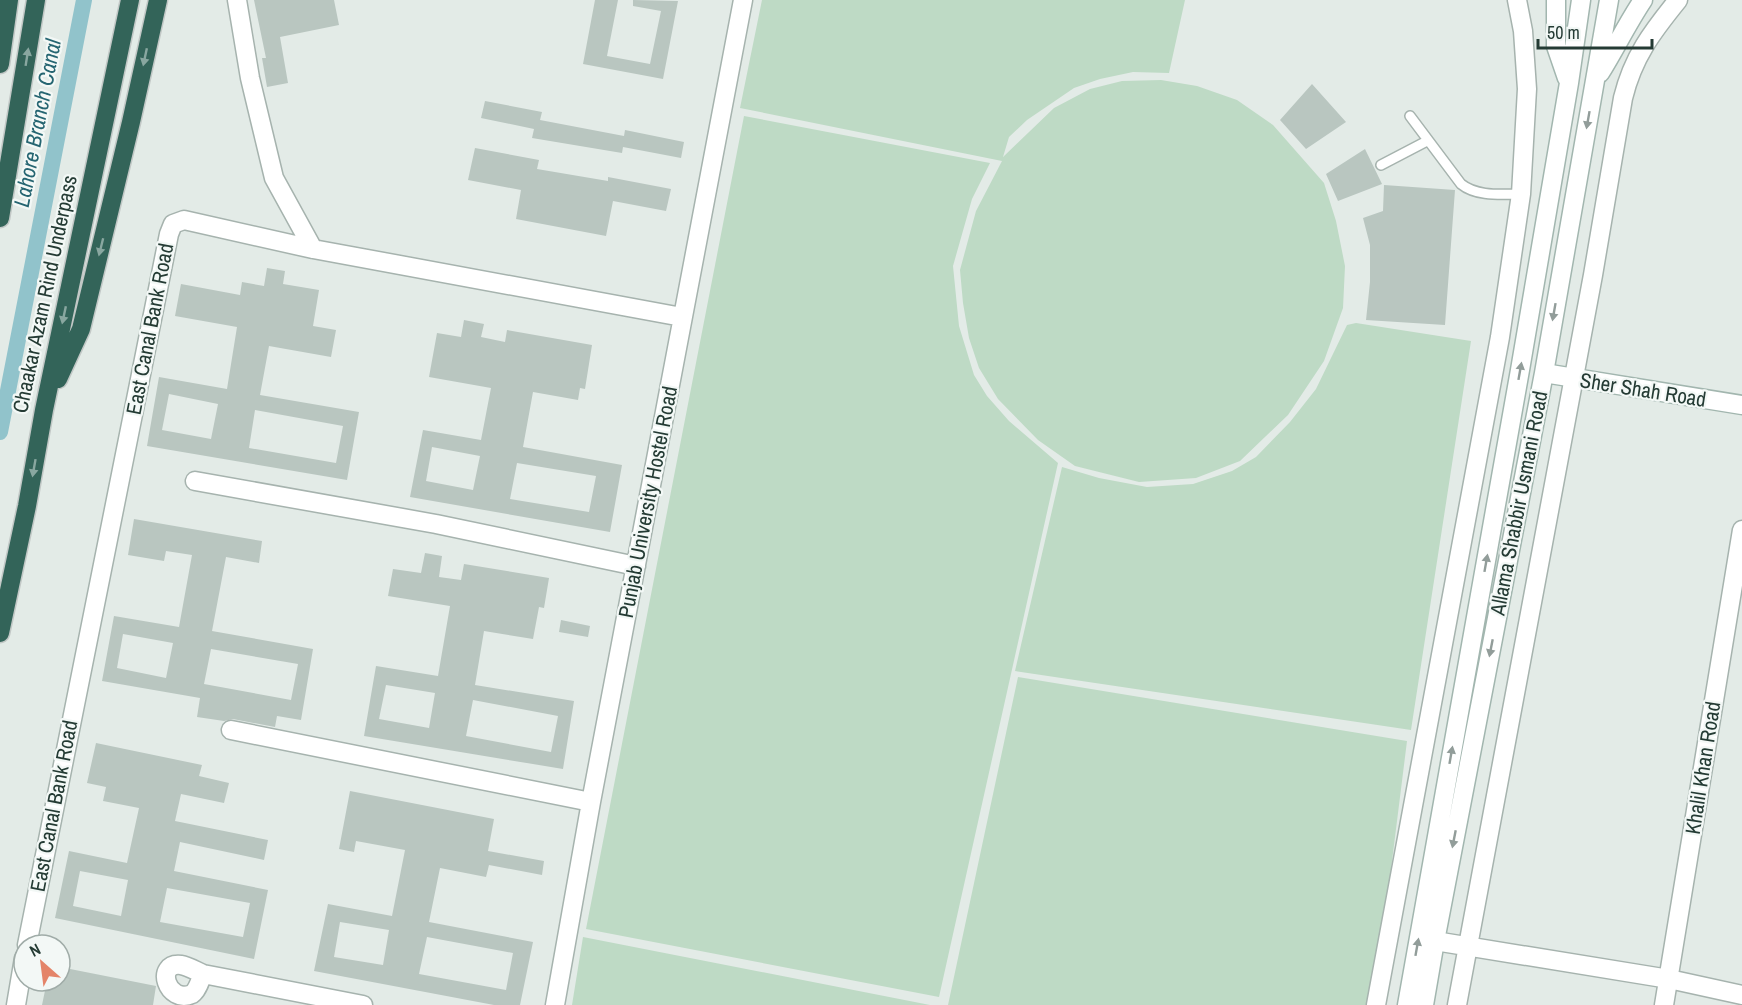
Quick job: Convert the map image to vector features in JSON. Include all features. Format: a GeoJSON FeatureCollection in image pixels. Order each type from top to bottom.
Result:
{"type":"FeatureCollection","features":[{"type":"Feature","properties":{"kind":"highway"},"geometry":{"type":"LineString","coordinates":[[0,64],[9,0]]}},
{"type":"Feature","properties":{"kind":"highway"},"geometry":{"type":"LineString","coordinates":[[0,218],[36,0]]}},
{"type":"Feature","properties":{"kind":"highway","name":"Chaakar Azam Rind Underpass"},"geometry":{"type":"LineString","coordinates":[[0,633],[130,0]]}},
{"type":"Feature","properties":{"kind":"highway"},"geometry":{"type":"LineString","coordinates":[[44,410],[81,329],[158,0]]}},
{"type":"Feature","properties":{"kind":"street"},"geometry":{"type":"LineString","coordinates":[[237,0],[250,78],[274,178],[313,249]]}},
{"type":"Feature","properties":{"kind":"street","name":"Punjab University Hostel Road"},"geometry":{"type":"LineString","coordinates":[[555,1005],[591,802],[743,0]]}},
{"type":"Feature","properties":{"kind":"street"},"geometry":{"type":"LineString","coordinates":[[1376,1005],[1500,337],[1521,194],[1527,89],[1523,31],[1517,0]]}},
{"type":"Feature","properties":{"kind":"street"},"geometry":{"type":"LineString","coordinates":[[1556,0],[1556,46],[1569,83]]}},
{"type":"Feature","properties":{"kind":"street","name":"Allama Shabbir Usmani Road"},"geometry":{"type":"LineString","coordinates":[[1407,1005],[1520,370],[1581,0]]}},
{"type":"Feature","properties":{"kind":"street","name":"Allama Shabbir Usmani Road"},"geometry":{"type":"LineString","coordinates":[[1424,1005],[1544,373],[1609,0]]}},
{"type":"Feature","properties":{"kind":"street"},"geometry":{"type":"LineString","coordinates":[[1595,80],[1643,0]]}},
{"type":"Feature","properties":{"kind":"street"},"geometry":{"type":"LineString","coordinates":[[1457,1005],[1628,77],[1646,41],[1678,0]]}},
{"type":"Feature","properties":{"kind":"street","name":"East Canal Bank Road"},"geometry":{"type":"LineString","coordinates":[[29,933],[166,246],[173,224],[184,220],[313,249],[682,317]]}},
{"type":"Feature","properties":{"kind":"street","name":"Sher Shah Road"},"geometry":{"type":"LineString","coordinates":[[1544,373],[1742,405]]}},
{"type":"Feature","properties":{"kind":"street"},"geometry":{"type":"LineString","coordinates":[[195,481],[436,524],[636,566]]}},
{"type":"Feature","properties":{"kind":"street","name":"Khalil Khan Road"},"geometry":{"type":"LineString","coordinates":[[1664,1005],[1738,576],[1742,530]]}},
{"type":"Feature","properties":{"kind":"street"},"geometry":{"type":"LineString","coordinates":[[231,730],[591,802]]}},
{"type":"Feature","properties":{"kind":"street"},"geometry":{"type":"LineString","coordinates":[[1435,941],[1669,979],[1742,995]]}},
{"type":"Feature","properties":{"kind":"street"},"geometry":{"type":"LineString","coordinates":[[203,974],[363,1005]]}},
{"type":"Feature","properties":{"kind":"lane"},"geometry":{"type":"LineString","coordinates":[[1410,116],[1427,141],[1467,189],[1494,194],[1521,194]]}},
{"type":"Feature","properties":{"kind":"lane"},"geometry":{"type":"LineString","coordinates":[[1382,165],[1427,141]]}},
{"type":"Feature","properties":{"kind":"green space"},"geometry":{"type":"Polygon","coordinates":[[[762,0],[1185,0],[1169,73],[1133,72],[1100,79],[1074,88],[1027,120],[1009,137],[1003,157],[1054,108],[1090,89],[1122,81],[1161,80],[1197,86],[1237,100],[1273,125],[1324,183],[1336,221],[1345,266],[1343,308],[1324,361],[1288,415],[1240,461],[1196,478],[1139,482],[1075,466],[1038,440],[998,399],[979,368],[969,338],[963,303],[960,270],[976,211],[1002,161],[740,108],[762,0]]]}},
{"type":"Feature","properties":{"kind":"green space"},"geometry":{"type":"Polygon","coordinates":[[[744,116],[990,163],[972,199],[953,266],[959,326],[974,375],[987,396],[1009,421],[1058,463],[939,997],[586,929],[744,116]]]}},
{"type":"Feature","properties":{"kind":"green space"},"geometry":{"type":"Polygon","coordinates":[[[1356,323],[1471,341],[1411,730],[1015,671],[1062,467],[1099,478],[1147,487],[1193,484],[1232,471],[1256,457],[1290,422],[1316,389],[1347,325],[1356,323]]]}},
{"type":"Feature","properties":{"kind":"green space"},"geometry":{"type":"Polygon","coordinates":[[[1018,677],[1407,741],[1374,1005],[948,1005],[1018,677]]]}},
{"type":"Feature","properties":{"kind":"green space"},"geometry":{"type":"Polygon","coordinates":[[[583,937],[930,1005],[572,1005],[583,937]]]}},
{"type":"Feature","properties":{"kind":"building"},"geometry":{"type":"Polygon","coordinates":[[[254,0],[334,0],[339,25],[280,37],[288,83],[267,87],[262,58],[266,58],[254,0]]]}},
{"type":"Feature","properties":{"kind":"building"},"geometry":{"type":"Polygon","coordinates":[[[595,0],[618,0],[607,56],[650,64],[661,11],[633,6],[633,0],[678,1],[663,79],[583,64],[595,0]]]}},
{"type":"Feature","properties":{"kind":"building"},"geometry":{"type":"Polygon","coordinates":[[[1312,84],[1346,122],[1306,149],[1280,120],[1312,84]]]}},
{"type":"Feature","properties":{"kind":"building"},"geometry":{"type":"Polygon","coordinates":[[[485,101],[542,112],[540,120],[624,136],[625,130],[684,142],[681,158],[623,147],[622,153],[532,138],[534,129],[481,118],[485,101]]]}},
{"type":"Feature","properties":{"kind":"building"},"geometry":{"type":"Polygon","coordinates":[[[475,148],[539,160],[537,169],[608,181],[608,177],[671,189],[666,211],[613,201],[606,236],[516,219],[521,190],[468,180],[475,148]]]}},
{"type":"Feature","properties":{"kind":"building"},"geometry":{"type":"Polygon","coordinates":[[[1365,149],[1382,184],[1338,201],[1326,174],[1365,149]]]}},
{"type":"Feature","properties":{"kind":"building"},"geometry":{"type":"Polygon","coordinates":[[[1384,185],[1455,190],[1445,325],[1366,320],[1370,282],[1370,245],[1363,218],[1383,211],[1384,185]]]}},
{"type":"Feature","properties":{"kind":"building"},"geometry":{"type":"Polygon","coordinates":[[[267,268],[285,271],[283,284],[319,290],[313,326],[336,330],[331,357],[269,346],[260,395],[359,412],[347,480],[147,446],[159,377],[227,389],[237,327],[175,316],[181,284],[240,295],[242,282],[264,286],[267,268]],[[169,394],[162,430],[211,439],[218,404],[169,394]],[[255,410],[249,448],[336,463],[343,426],[255,410]]]}},
{"type":"Feature","properties":{"kind":"building"},"geometry":{"type":"Polygon","coordinates":[[[464,320],[484,324],[481,337],[505,342],[507,330],[592,345],[585,389],[580,388],[578,400],[533,392],[523,447],[622,465],[610,532],[410,497],[423,430],[481,440],[491,388],[429,377],[437,333],[461,337],[464,320]],[[432,447],[426,481],[473,490],[480,456],[432,447]],[[517,463],[510,499],[589,512],[596,476],[517,463]]]}},
{"type":"Feature","properties":{"kind":"building"},"geometry":{"type":"Polygon","coordinates":[[[134,519],[262,541],[259,563],[226,557],[212,631],[313,649],[301,720],[277,716],[275,727],[233,719],[224,721],[197,717],[200,698],[102,681],[114,616],[179,627],[192,555],[166,551],[164,561],[128,555],[134,519]],[[123,634],[117,668],[166,678],[173,643],[123,634]],[[211,649],[204,684],[291,700],[298,664],[211,649]]]}},
{"type":"Feature","properties":{"kind":"building"},"geometry":{"type":"Polygon","coordinates":[[[425,553],[442,556],[439,577],[461,580],[464,564],[549,578],[544,608],[539,607],[533,639],[484,631],[475,685],[574,701],[563,769],[364,736],[376,666],[438,676],[450,606],[388,596],[393,569],[421,573],[425,553]],[[386,685],[379,719],[429,728],[435,693],[386,685]],[[473,700],[466,736],[551,752],[558,716],[473,700]]]}},
{"type":"Feature","properties":{"kind":"building"},"geometry":{"type":"Polygon","coordinates":[[[561,620],[590,626],[588,637],[559,632],[561,620]]]}},
{"type":"Feature","properties":{"kind":"building"},"geometry":{"type":"Polygon","coordinates":[[[96,743],[202,765],[199,776],[229,783],[224,803],[181,794],[175,821],[268,840],[264,860],[180,842],[174,871],[268,890],[254,959],[55,918],[69,851],[127,863],[139,808],[103,801],[106,787],[87,783],[96,743]],[[80,871],[73,906],[121,916],[128,880],[80,871]],[[167,888],[160,922],[243,937],[250,903],[167,888]]]}},
{"type":"Feature","properties":{"kind":"building"},"geometry":{"type":"Polygon","coordinates":[[[350,791],[494,819],[488,851],[544,861],[542,875],[489,865],[486,877],[440,868],[429,922],[533,942],[520,1005],[494,1005],[314,971],[328,904],[392,916],[405,850],[356,841],[354,852],[339,849],[350,791]],[[340,922],[334,957],[383,965],[389,930],[340,922]],[[427,937],[419,974],[506,990],[513,953],[427,937]]]}},
{"type":"Feature","properties":{"kind":"building"},"geometry":{"type":"Polygon","coordinates":[[[72,969],[156,986],[153,1005],[42,1005],[44,993],[72,993],[72,969]]]}},
{"type":"Feature","properties":{"kind":"waterway","name":"Lahore Branch Canal"},"geometry":{"type":"LineString","coordinates":[[0,432],[84,0]]}}]}
